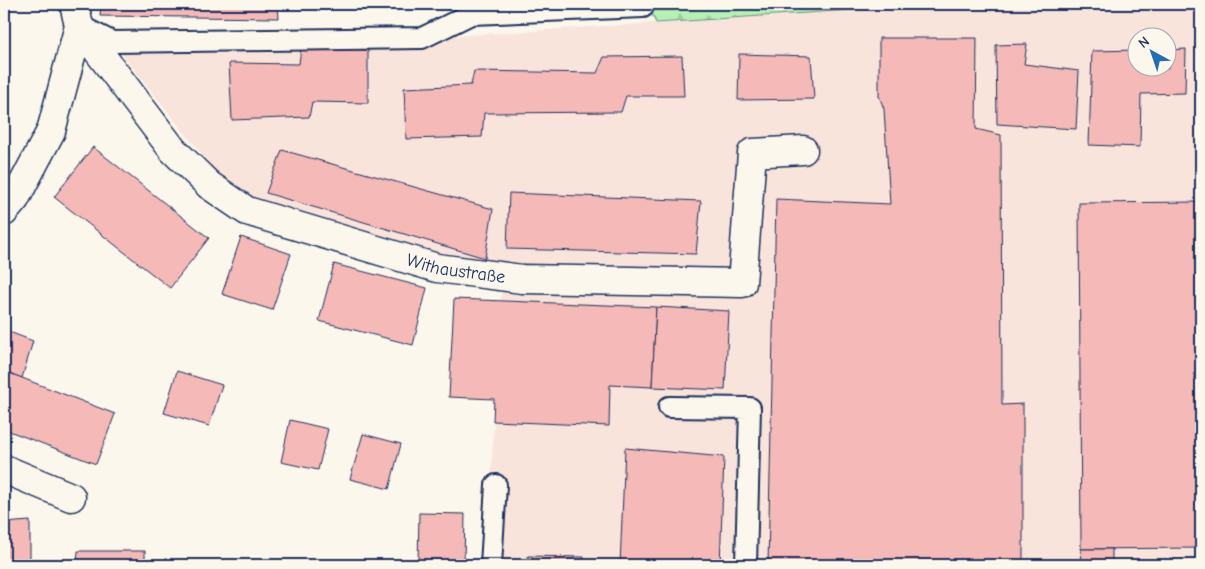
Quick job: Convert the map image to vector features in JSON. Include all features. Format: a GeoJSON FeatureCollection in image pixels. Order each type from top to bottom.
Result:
{"type":"FeatureCollection","features":[{"type":"Feature","properties":{"kind":"street","name":"Withaustraße"},"geometry":{"type":"LineString","coordinates":[[77,15],[173,150],[209,185],[247,211],[437,268],[522,279],[742,283],[752,152],[803,150]]}},
{"type":"Feature","properties":{"kind":"street"},"geometry":{"type":"LineString","coordinates":[[4,212],[15,199],[51,131],[77,15]]}},
{"type":"Feature","properties":{"kind":"street"},"geometry":{"type":"LineString","coordinates":[[4,469],[72,497]]}},
{"type":"Feature","properties":{"kind":"lane"},"geometry":{"type":"LineString","coordinates":[[77,15],[112,42],[422,38],[471,14],[643,6]]}},
{"type":"Feature","properties":{"kind":"lane"},"geometry":{"type":"LineString","coordinates":[[670,407],[750,408],[746,565]]}},
{"type":"Feature","properties":{"kind":"lane"},"geometry":{"type":"LineString","coordinates":[[491,565],[496,485]]}},
{"type":"Feature","properties":{"kind":"shaded area"},"geometry":{"type":"Polygon","coordinates":[[[942,4],[1201,4],[1201,565],[486,565],[502,280],[247,211],[112,42],[422,38],[942,4]]]}},
{"type":"Feature","properties":{"kind":"green space"},"geometry":{"type":"Polygon","coordinates":[[[647,4],[942,4],[656,23],[647,4]]]}},
{"type":"Feature","properties":{"kind":"building"},"geometry":{"type":"Polygon","coordinates":[[[101,4],[278,4],[279,18],[100,16],[101,4]]]}},
{"type":"Feature","properties":{"kind":"building"},"geometry":{"type":"Polygon","coordinates":[[[879,38],[977,38],[976,129],[1001,135],[1002,405],[1023,404],[1023,565],[768,565],[776,199],[890,204],[884,109],[879,96],[879,38]]]}},
{"type":"Feature","properties":{"kind":"building"},"geometry":{"type":"Polygon","coordinates":[[[1027,44],[1024,64],[1079,71],[1076,129],[997,124],[996,45],[1027,44]]]}},
{"type":"Feature","properties":{"kind":"building"},"geometry":{"type":"Polygon","coordinates":[[[301,48],[368,50],[368,103],[312,102],[309,117],[232,120],[229,63],[299,64],[301,48]]]}},
{"type":"Feature","properties":{"kind":"building"},"geometry":{"type":"Polygon","coordinates":[[[1178,49],[1186,49],[1185,93],[1141,94],[1140,147],[1089,145],[1092,51],[1128,50],[1128,78],[1178,78],[1178,49]]]}},
{"type":"Feature","properties":{"kind":"building"},"geometry":{"type":"Polygon","coordinates":[[[739,54],[811,56],[814,99],[738,100],[739,54]]]}},
{"type":"Feature","properties":{"kind":"building"},"geometry":{"type":"Polygon","coordinates":[[[682,56],[684,96],[626,96],[621,112],[484,113],[482,137],[406,139],[404,88],[471,85],[474,71],[597,73],[604,57],[682,56]]]}},
{"type":"Feature","properties":{"kind":"building"},"geometry":{"type":"Polygon","coordinates":[[[93,147],[209,238],[170,288],[54,197],[93,147]]]}},
{"type":"Feature","properties":{"kind":"building"},"geometry":{"type":"Polygon","coordinates":[[[282,150],[493,209],[485,258],[266,193],[282,150]]]}},
{"type":"Feature","properties":{"kind":"building"},"geometry":{"type":"Polygon","coordinates":[[[509,193],[701,201],[696,254],[507,249],[509,193]]]}},
{"type":"Feature","properties":{"kind":"building"},"geometry":{"type":"Polygon","coordinates":[[[1201,202],[1201,548],[1081,549],[1079,203],[1201,202]]]}},
{"type":"Feature","properties":{"kind":"building"},"geometry":{"type":"Polygon","coordinates":[[[241,237],[291,254],[272,310],[222,294],[241,237]]]}},
{"type":"Feature","properties":{"kind":"building"},"geometry":{"type":"Polygon","coordinates":[[[334,264],[427,288],[413,345],[319,321],[334,264]]]}},
{"type":"Feature","properties":{"kind":"building"},"geometry":{"type":"Polygon","coordinates":[[[454,299],[656,307],[652,387],[610,385],[609,426],[493,421],[494,399],[449,397],[454,299]]]}},
{"type":"Feature","properties":{"kind":"building"},"geometry":{"type":"Polygon","coordinates":[[[656,307],[729,311],[725,390],[652,387],[656,307]]]}},
{"type":"Feature","properties":{"kind":"building"},"geometry":{"type":"Polygon","coordinates":[[[4,330],[33,341],[22,378],[4,371],[4,330]]]}},
{"type":"Feature","properties":{"kind":"building"},"geometry":{"type":"Polygon","coordinates":[[[4,371],[115,414],[96,464],[4,429],[4,371]]]}},
{"type":"Feature","properties":{"kind":"building"},"geometry":{"type":"Polygon","coordinates":[[[177,371],[222,385],[209,426],[164,413],[177,371]]]}},
{"type":"Feature","properties":{"kind":"building"},"geometry":{"type":"Polygon","coordinates":[[[290,420],[328,429],[318,470],[281,462],[290,420]]]}},
{"type":"Feature","properties":{"kind":"building"},"geometry":{"type":"Polygon","coordinates":[[[363,434],[401,444],[389,489],[350,479],[363,434]]]}},
{"type":"Feature","properties":{"kind":"building"},"geometry":{"type":"Polygon","coordinates":[[[625,448],[724,457],[720,565],[620,565],[625,448]]]}},
{"type":"Feature","properties":{"kind":"building"},"geometry":{"type":"Polygon","coordinates":[[[419,513],[465,514],[464,565],[418,565],[419,513]]]}},
{"type":"Feature","properties":{"kind":"building"},"geometry":{"type":"Polygon","coordinates":[[[30,521],[30,565],[4,565],[4,523],[30,521]]]}},
{"type":"Feature","properties":{"kind":"building"},"geometry":{"type":"Polygon","coordinates":[[[1081,549],[1112,549],[1112,565],[1082,565],[1081,549]]]}},
{"type":"Feature","properties":{"kind":"building"},"geometry":{"type":"Polygon","coordinates":[[[78,551],[145,551],[145,565],[77,565],[78,551]]]}},
{"type":"Feature","properties":{"kind":"building"},"geometry":{"type":"Polygon","coordinates":[[[528,556],[584,557],[583,565],[528,565],[528,556]]]}}]}
